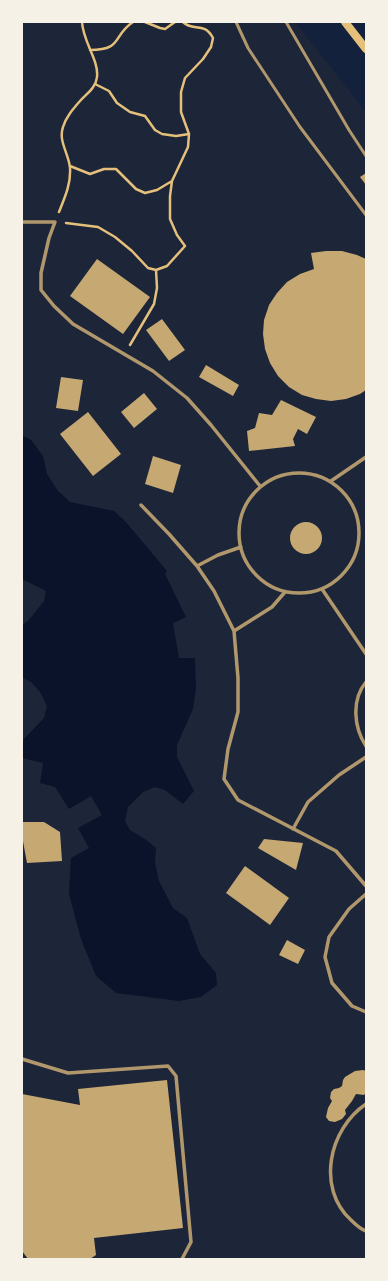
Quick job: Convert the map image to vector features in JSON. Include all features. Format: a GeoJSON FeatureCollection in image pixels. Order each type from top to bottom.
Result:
{"type":"FeatureCollection","features":[{"type":"Feature","properties":{"kind":"main road"},"geometry":{"type":"LineString","coordinates":[[345,22],[366,49]]}},
{"type":"Feature","properties":{"kind":"street"},"geometry":{"type":"LineString","coordinates":[[22,222],[55,222],[49,238],[44,260],[41,290],[54,306],[73,324],[153,371],[187,398],[211,425],[260,486]]}},
{"type":"Feature","properties":{"kind":"street"},"geometry":{"type":"LineString","coordinates":[[331,481],[366,457]]}},
{"type":"Feature","properties":{"kind":"street"},"geometry":{"type":"LineString","coordinates":[[295,472],[314,474],[331,481],[346,494],[356,510],[360,529],[358,548],[351,565],[339,580],[322,590],[304,594],[285,592],[267,585],[253,572],[243,556],[239,537],[240,518],[248,501],[260,486],[276,476],[295,472]]}},
{"type":"Feature","properties":{"kind":"street"},"geometry":{"type":"LineString","coordinates":[[140,505],[169,534],[197,566],[214,591],[234,631],[238,678],[238,712],[228,749],[224,779],[238,800],[336,851],[366,886]]}},
{"type":"Feature","properties":{"kind":"street"},"geometry":{"type":"LineString","coordinates":[[197,566],[218,555],[241,547]]}},
{"type":"Feature","properties":{"kind":"street"},"geometry":{"type":"LineString","coordinates":[[322,590],[366,654]]}},
{"type":"Feature","properties":{"kind":"street"},"geometry":{"type":"LineString","coordinates":[[234,631],[272,607],[285,592]]}},
{"type":"Feature","properties":{"kind":"street"},"geometry":{"type":"LineString","coordinates":[[366,682],[357,701],[356,720],[360,738],[366,746]]}},
{"type":"Feature","properties":{"kind":"street"},"geometry":{"type":"LineString","coordinates":[[293,829],[308,802],[339,775],[366,757]]}},
{"type":"Feature","properties":{"kind":"street"},"geometry":{"type":"LineString","coordinates":[[366,894],[349,909],[329,937],[325,957],[332,983],[352,1006],[366,1012]]}},
{"type":"Feature","properties":{"kind":"street"},"geometry":{"type":"LineString","coordinates":[[22,1058],[68,1073],[168,1066],[176,1076],[191,1242],[182,1259]]}},
{"type":"Feature","properties":{"kind":"street"},"geometry":{"type":"LineString","coordinates":[[366,1104],[358,1109],[345,1125],[333,1149],[330,1177],[335,1199],[345,1214],[361,1229],[366,1231]]}},
{"type":"Feature","properties":{"kind":"lane"},"geometry":{"type":"LineString","coordinates":[[236,22],[248,48],[300,127],[366,215]]}},
{"type":"Feature","properties":{"kind":"lane"},"geometry":{"type":"LineString","coordinates":[[286,22],[349,130],[366,156]]}},
{"type":"Feature","properties":{"kind":"path"},"geometry":{"type":"LineString","coordinates":[[82,22],[82,31],[97,66],[97,77],[95,84],[70,113],[63,128],[62,142],[70,166],[71,182],[55,222],[98,227],[115,237],[132,251],[148,268],[156,270],[167,266],[185,246],[177,235],[170,219],[170,196],[172,181],[188,147],[189,134],[181,112],[181,92],[185,78],[203,59],[211,47],[213,38],[210,32],[202,28],[187,25],[183,22]]}},
{"type":"Feature","properties":{"kind":"path"},"geometry":{"type":"LineString","coordinates":[[90,50],[101,50],[113,46],[126,26],[133,22]]}},
{"type":"Feature","properties":{"kind":"path"},"geometry":{"type":"LineString","coordinates":[[145,22],[165,29],[175,22]]}},
{"type":"Feature","properties":{"kind":"path"},"geometry":{"type":"LineString","coordinates":[[95,84],[109,91],[117,103],[130,112],[145,116],[155,130],[162,134],[176,136],[189,134]]}},
{"type":"Feature","properties":{"kind":"path"},"geometry":{"type":"LineString","coordinates":[[70,166],[90,174],[104,169],[116,169],[136,189],[145,193],[157,190],[172,181]]}},
{"type":"Feature","properties":{"kind":"path"},"geometry":{"type":"LineString","coordinates":[[125,354],[154,304],[157,288],[156,270]]}},
{"type":"Feature","properties":{"kind":"shaded area"},"geometry":{"type":"Polygon","coordinates":[[[22,22],[295,22],[366,112],[366,1259],[22,1259],[22,22]]]}},
{"type":"Feature","properties":{"kind":"shaded area"},"geometry":{"type":"Polygon","coordinates":[[[22,435],[31,440],[43,456],[47,474],[58,491],[70,502],[114,511],[126,522],[167,571],[165,574],[186,617],[173,623],[179,658],[195,658],[196,688],[193,709],[177,745],[177,757],[194,791],[183,804],[165,790],[155,787],[143,792],[128,807],[125,821],[130,830],[156,848],[155,862],[159,881],[173,908],[187,918],[200,954],[216,973],[217,985],[201,997],[179,1001],[116,993],[96,976],[81,939],[69,894],[71,858],[89,848],[78,828],[102,815],[91,796],[69,809],[55,787],[40,783],[43,763],[22,758],[22,741],[44,718],[47,706],[40,692],[30,681],[22,678],[22,625],[28,621],[44,601],[46,591],[22,579],[22,435]]]}},
{"type":"Feature","properties":{"kind":"building"},"geometry":{"type":"Polygon","coordinates":[[[366,173],[366,185],[360,177],[366,173]]]}},
{"type":"Feature","properties":{"kind":"building"},"geometry":{"type":"Polygon","coordinates":[[[342,251],[366,259],[366,390],[346,399],[331,401],[302,395],[289,387],[278,376],[270,363],[265,349],[263,334],[264,320],[269,305],[277,293],[287,282],[300,274],[314,269],[311,253],[342,251]]]}},
{"type":"Feature","properties":{"kind":"building"},"geometry":{"type":"Polygon","coordinates":[[[97,259],[150,297],[123,334],[70,296],[97,259]]]}},
{"type":"Feature","properties":{"kind":"building"},"geometry":{"type":"Polygon","coordinates":[[[162,319],[185,350],[169,361],[146,330],[162,319]]]}},
{"type":"Feature","properties":{"kind":"building"},"geometry":{"type":"Polygon","coordinates":[[[206,365],[239,385],[233,396],[199,377],[206,365]]]}},
{"type":"Feature","properties":{"kind":"building"},"geometry":{"type":"Polygon","coordinates":[[[61,377],[83,380],[78,411],[56,408],[61,377]]]}},
{"type":"Feature","properties":{"kind":"building"},"geometry":{"type":"Polygon","coordinates":[[[144,393],[157,409],[134,428],[121,412],[144,393]]]}},
{"type":"Feature","properties":{"kind":"building"},"geometry":{"type":"Polygon","coordinates":[[[281,400],[316,417],[307,434],[298,429],[293,439],[295,446],[249,451],[247,431],[255,428],[259,413],[272,415],[281,400]]]}},
{"type":"Feature","properties":{"kind":"building"},"geometry":{"type":"Polygon","coordinates":[[[88,412],[121,454],[93,476],[60,434],[88,412]]]}},
{"type":"Feature","properties":{"kind":"building"},"geometry":{"type":"Polygon","coordinates":[[[153,456],[181,465],[173,493],[145,484],[153,456]]]}},
{"type":"Feature","properties":{"kind":"building"},"geometry":{"type":"Polygon","coordinates":[[[303,522],[309,522],[319,529],[322,538],[321,544],[315,551],[309,554],[303,554],[293,547],[290,541],[290,535],[297,525],[303,522]]]}},
{"type":"Feature","properties":{"kind":"building"},"geometry":{"type":"Polygon","coordinates":[[[22,822],[44,822],[60,832],[62,861],[27,863],[22,836],[22,822]]]}},
{"type":"Feature","properties":{"kind":"building"},"geometry":{"type":"Polygon","coordinates":[[[264,839],[303,843],[296,870],[258,848],[264,839]]]}},
{"type":"Feature","properties":{"kind":"building"},"geometry":{"type":"Polygon","coordinates":[[[245,866],[289,898],[270,925],[226,893],[245,866]]]}},
{"type":"Feature","properties":{"kind":"building"},"geometry":{"type":"Polygon","coordinates":[[[287,940],[305,950],[298,964],[279,955],[287,940]]]}},
{"type":"Feature","properties":{"kind":"building"},"geometry":{"type":"Polygon","coordinates":[[[355,1071],[366,1071],[366,1093],[364,1095],[356,1094],[345,1110],[346,1114],[342,1119],[335,1122],[329,1121],[326,1117],[328,1108],[332,1101],[330,1098],[331,1092],[342,1086],[345,1077],[355,1071]]]}},
{"type":"Feature","properties":{"kind":"building"},"geometry":{"type":"Polygon","coordinates":[[[167,1080],[183,1228],[94,1238],[96,1255],[90,1259],[28,1259],[22,1251],[22,1094],[80,1105],[78,1089],[167,1080]]]}}]}
